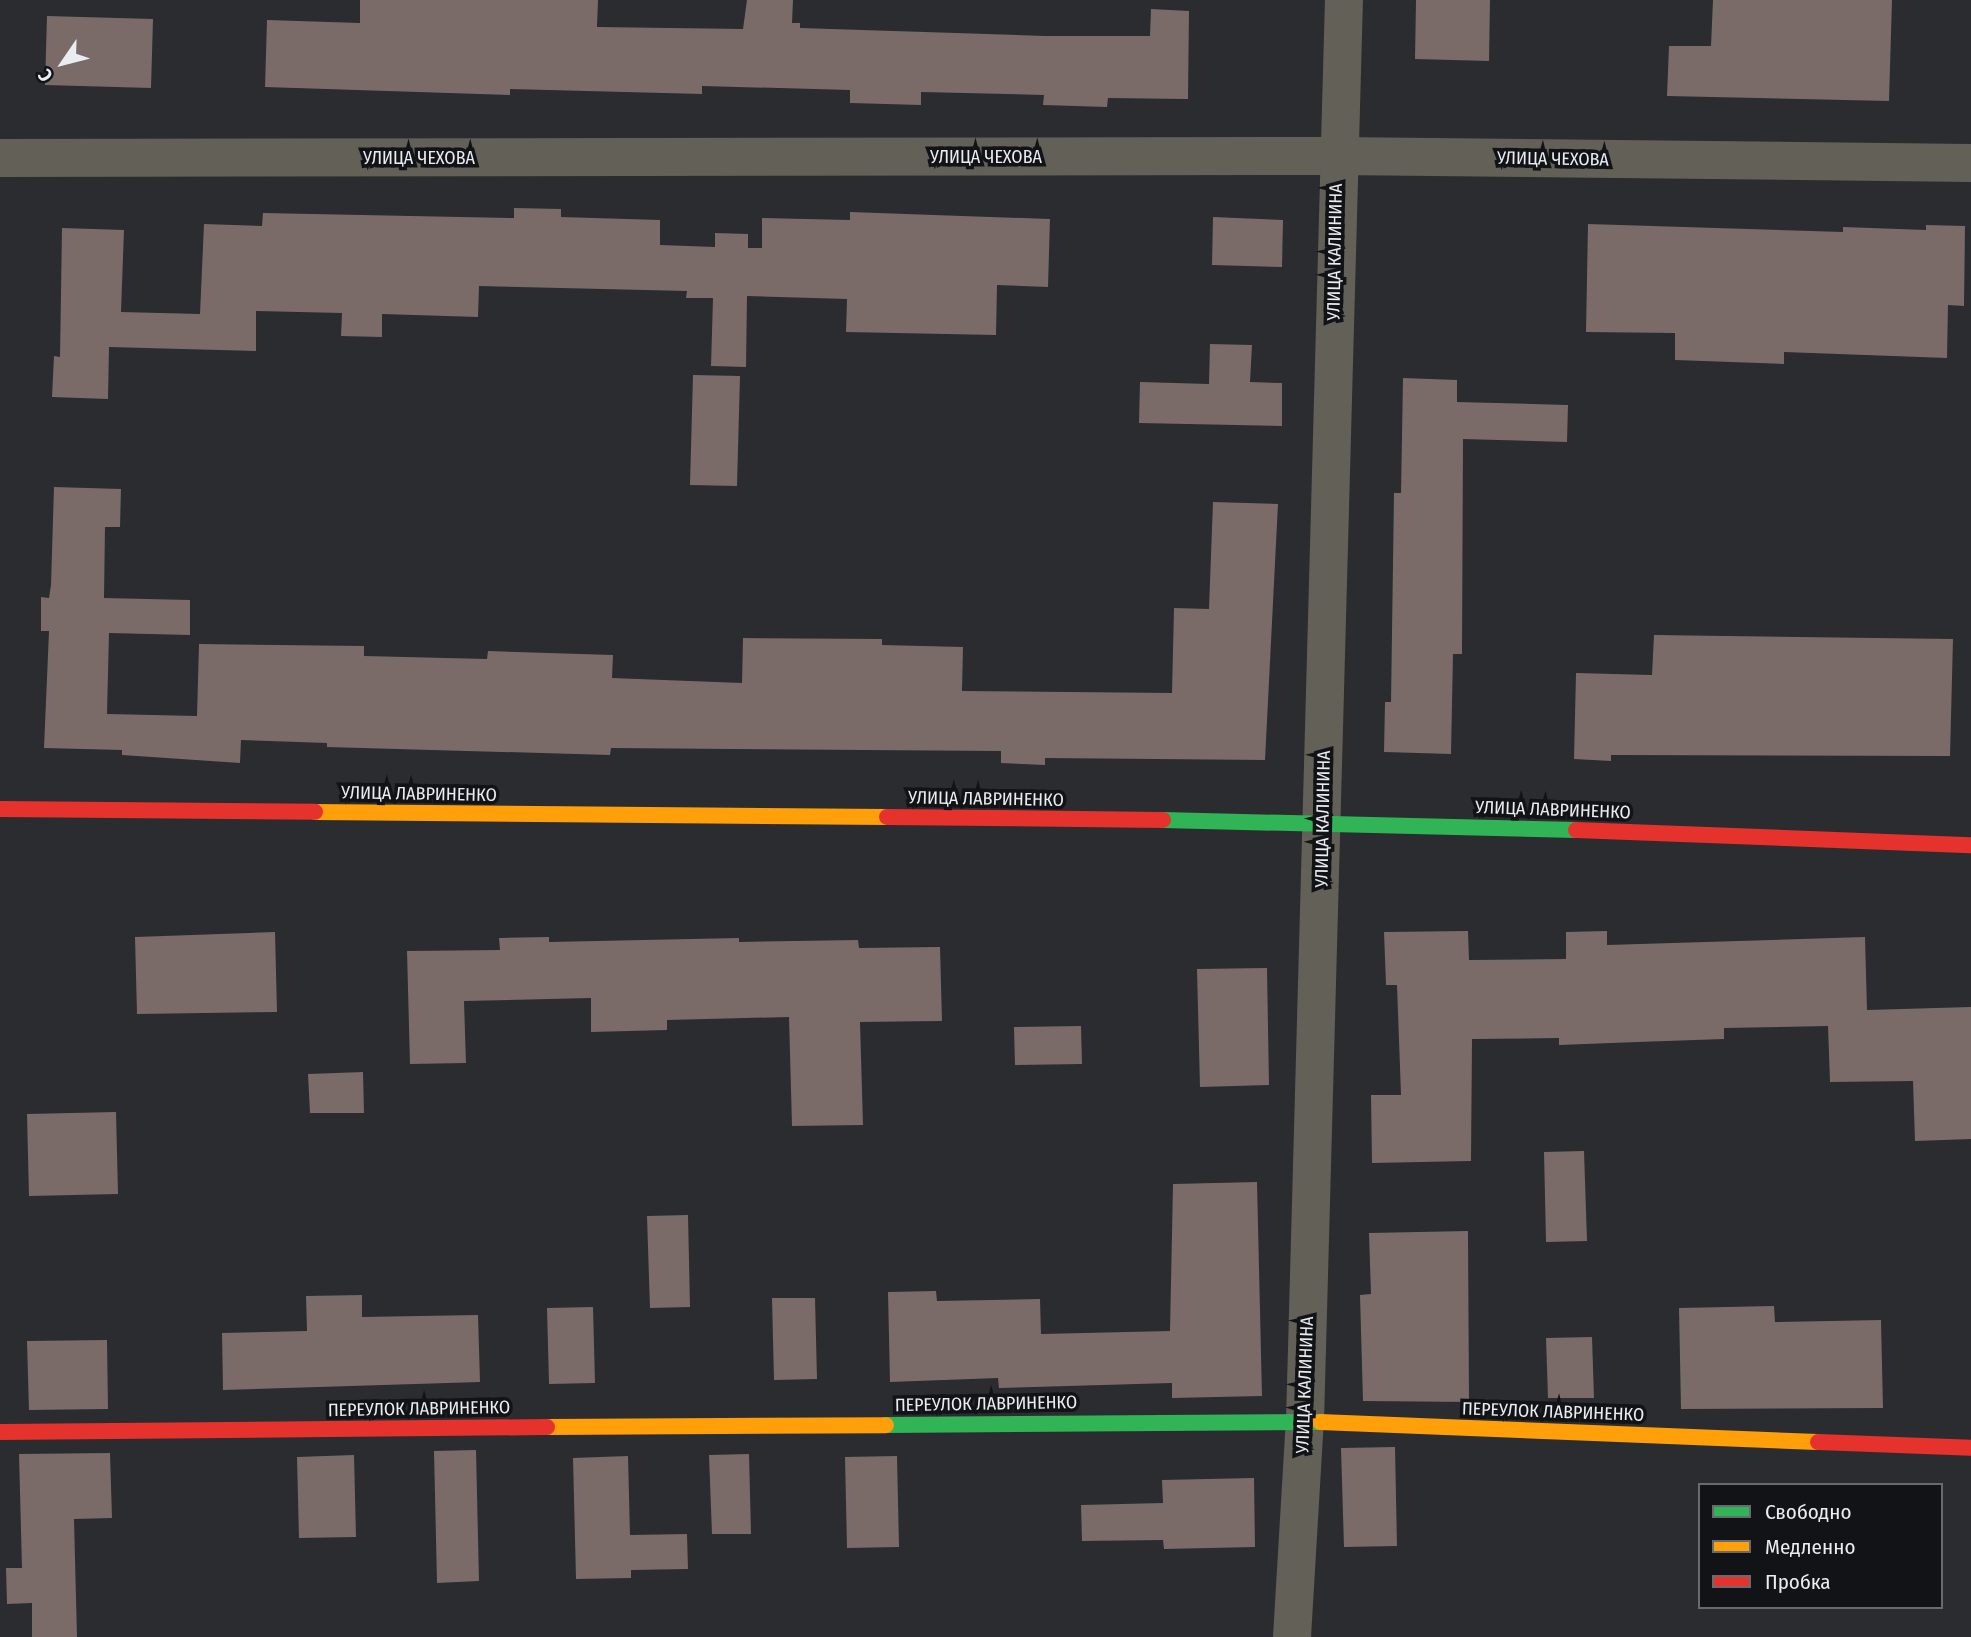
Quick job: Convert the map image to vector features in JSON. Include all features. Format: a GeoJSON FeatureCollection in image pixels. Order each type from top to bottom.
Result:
{"type":"FeatureCollection","features":[{"type":"Feature","properties":{"kind":"main road","name":"УЛИЦА ЛАВРИНЕНКО"},"geometry":{"type":"LineString","coordinates":[[0,809],[1324,821],[1971,845]]}},
{"type":"Feature","properties":{"kind":"main road","name":"ПЕРЕУЛОК ЛАВРИНЕНКО"},"geometry":{"type":"LineString","coordinates":[[0,1432],[1305,1421],[1971,1448]]}},
{"type":"Feature","properties":{"kind":"street","name":"УЛИЦА КАЛИНИНА"},"geometry":{"type":"LineString","coordinates":[[1292,1637],[1305,1421],[1324,821],[1337,156],[1344,0]]}},
{"type":"Feature","properties":{"kind":"street","name":"УЛИЦА ЧЕХОВА"},"geometry":{"type":"LineString","coordinates":[[0,158],[1337,156],[1971,163]]}},
{"type":"Feature","properties":{"kind":"building"},"geometry":{"type":"Polygon","coordinates":[[[360,0],[598,0],[597,27],[743,29],[747,0],[793,0],[792,23],[800,23],[800,28],[1045,36],[1150,36],[1151,9],[1189,11],[1188,99],[1108,98],[1107,107],[1043,105],[1044,95],[921,92],[921,105],[850,103],[850,90],[702,86],[702,94],[510,89],[510,95],[265,87],[267,20],[360,23],[360,0]]]}},
{"type":"Feature","properties":{"kind":"building"},"geometry":{"type":"Polygon","coordinates":[[[1416,0],[1490,0],[1489,61],[1415,59],[1416,0]]]}},
{"type":"Feature","properties":{"kind":"building"},"geometry":{"type":"Polygon","coordinates":[[[1713,0],[1892,0],[1889,101],[1667,96],[1669,46],[1711,46],[1713,0]]]}},
{"type":"Feature","properties":{"kind":"building"},"geometry":{"type":"Polygon","coordinates":[[[47,16],[153,19],[151,88],[45,85],[47,16]]]}},
{"type":"Feature","properties":{"kind":"building"},"geometry":{"type":"Polygon","coordinates":[[[514,208],[561,209],[561,217],[660,220],[660,245],[715,247],[715,233],[748,234],[748,248],[762,248],[762,218],[850,220],[850,212],[1050,219],[1048,287],[997,285],[996,335],[846,332],[847,299],[747,296],[746,367],[711,366],[713,298],[686,298],[687,291],[479,286],[478,317],[382,314],[382,337],[341,336],[342,313],[256,311],[256,351],[109,347],[108,399],[52,397],[54,356],[60,357],[62,228],[124,230],[121,312],[200,314],[204,224],[262,226],[263,213],[514,218],[514,208]]]}},
{"type":"Feature","properties":{"kind":"building"},"geometry":{"type":"Polygon","coordinates":[[[1213,217],[1283,220],[1282,267],[1212,265],[1213,217]]]}},
{"type":"Feature","properties":{"kind":"building"},"geometry":{"type":"Polygon","coordinates":[[[1588,224],[1843,232],[1843,227],[1926,230],[1926,225],[1965,226],[1964,306],[1948,305],[1947,358],[1784,352],[1784,364],[1675,360],[1675,333],[1586,332],[1588,224]]]}},
{"type":"Feature","properties":{"kind":"building"},"geometry":{"type":"Polygon","coordinates":[[[1210,344],[1252,345],[1250,382],[1282,383],[1282,426],[1139,423],[1140,382],[1209,384],[1210,344]]]}},
{"type":"Feature","properties":{"kind":"building"},"geometry":{"type":"Polygon","coordinates":[[[693,375],[740,376],[737,486],[690,485],[693,375]]]}},
{"type":"Feature","properties":{"kind":"building"},"geometry":{"type":"Polygon","coordinates":[[[1403,378],[1457,380],[1457,402],[1568,405],[1567,442],[1463,439],[1462,654],[1453,654],[1451,754],[1384,752],[1385,702],[1391,702],[1394,493],[1401,493],[1403,378]]]}},
{"type":"Feature","properties":{"kind":"building"},"geometry":{"type":"Polygon","coordinates":[[[54,487],[121,489],[120,527],[105,527],[104,598],[190,600],[190,635],[109,633],[107,714],[197,716],[199,644],[364,646],[364,656],[487,659],[488,651],[613,655],[612,678],[742,683],[743,638],[882,639],[882,645],[963,647],[962,691],[1172,693],[1174,608],[1209,609],[1213,502],[1278,504],[1265,760],[1045,758],[1045,765],[1001,763],[1001,751],[611,748],[610,755],[327,747],[327,743],[241,740],[240,763],[122,755],[122,750],[44,748],[49,631],[41,631],[41,597],[49,598],[51,585],[54,487]]]}},
{"type":"Feature","properties":{"kind":"building"},"geometry":{"type":"Polygon","coordinates":[[[1654,635],[1953,639],[1950,756],[1611,755],[1611,761],[1574,759],[1576,673],[1652,675],[1654,635]]]}},
{"type":"Feature","properties":{"kind":"building"},"geometry":{"type":"Polygon","coordinates":[[[1468,931],[1469,960],[1566,959],[1566,932],[1607,931],[1607,945],[1865,937],[1867,1010],[1971,1007],[1971,1139],[1915,1141],[1913,1081],[1830,1082],[1828,1026],[1724,1028],[1724,1039],[1559,1045],[1559,1038],[1472,1039],[1471,1161],[1372,1163],[1371,1095],[1401,1095],[1397,985],[1386,985],[1384,932],[1468,931]]]}},
{"type":"Feature","properties":{"kind":"building"},"geometry":{"type":"Polygon","coordinates":[[[275,932],[277,1012],[137,1014],[135,937],[275,932]]]}},
{"type":"Feature","properties":{"kind":"building"},"geometry":{"type":"Polygon","coordinates":[[[549,937],[549,942],[739,938],[739,942],[858,940],[859,948],[940,947],[942,1021],[860,1022],[863,1125],[792,1126],[789,1017],[667,1020],[667,1030],[591,1032],[591,998],[464,1001],[466,1063],[410,1064],[407,951],[500,950],[499,938],[549,937]]]}},
{"type":"Feature","properties":{"kind":"building"},"geometry":{"type":"Polygon","coordinates":[[[1267,968],[1269,1085],[1200,1087],[1197,969],[1267,968]]]}},
{"type":"Feature","properties":{"kind":"building"},"geometry":{"type":"Polygon","coordinates":[[[1081,1026],[1082,1064],[1015,1065],[1014,1027],[1081,1026]]]}},
{"type":"Feature","properties":{"kind":"building"},"geometry":{"type":"Polygon","coordinates":[[[363,1072],[364,1113],[310,1113],[308,1074],[363,1072]]]}},
{"type":"Feature","properties":{"kind":"building"},"geometry":{"type":"Polygon","coordinates":[[[116,1112],[118,1194],[29,1196],[27,1114],[116,1112]]]}},
{"type":"Feature","properties":{"kind":"building"},"geometry":{"type":"Polygon","coordinates":[[[1584,1151],[1587,1241],[1546,1242],[1544,1152],[1584,1151]]]}},
{"type":"Feature","properties":{"kind":"building"},"geometry":{"type":"Polygon","coordinates":[[[1257,1182],[1262,1396],[1172,1398],[1172,1383],[999,1388],[998,1378],[890,1382],[888,1292],[936,1291],[937,1301],[1040,1299],[1041,1334],[1170,1331],[1173,1184],[1257,1182]]]}},
{"type":"Feature","properties":{"kind":"building"},"geometry":{"type":"Polygon","coordinates":[[[688,1215],[690,1307],[650,1308],[647,1216],[688,1215]]]}},
{"type":"Feature","properties":{"kind":"building"},"geometry":{"type":"Polygon","coordinates":[[[1468,1231],[1469,1402],[1363,1401],[1360,1295],[1371,1294],[1369,1233],[1468,1231]]]}},
{"type":"Feature","properties":{"kind":"building"},"geometry":{"type":"Polygon","coordinates":[[[362,1295],[362,1317],[478,1315],[480,1382],[223,1390],[222,1333],[307,1331],[306,1296],[362,1295]]]}},
{"type":"Feature","properties":{"kind":"building"},"geometry":{"type":"Polygon","coordinates":[[[772,1298],[815,1298],[817,1379],[774,1380],[772,1298]]]}},
{"type":"Feature","properties":{"kind":"building"},"geometry":{"type":"Polygon","coordinates":[[[1774,1306],[1775,1322],[1881,1320],[1883,1408],[1681,1409],[1679,1308],[1774,1306]]]}},
{"type":"Feature","properties":{"kind":"building"},"geometry":{"type":"Polygon","coordinates":[[[593,1307],[595,1383],[549,1384],[547,1308],[593,1307]]]}},
{"type":"Feature","properties":{"kind":"building"},"geometry":{"type":"Polygon","coordinates":[[[1592,1337],[1594,1398],[1548,1398],[1546,1338],[1592,1337]]]}},
{"type":"Feature","properties":{"kind":"building"},"geometry":{"type":"Polygon","coordinates":[[[107,1340],[108,1409],[29,1410],[27,1341],[107,1340]]]}},
{"type":"Feature","properties":{"kind":"building"},"geometry":{"type":"Polygon","coordinates":[[[1395,1447],[1397,1546],[1344,1547],[1341,1448],[1395,1447]]]}},
{"type":"Feature","properties":{"kind":"building"},"geometry":{"type":"Polygon","coordinates":[[[476,1450],[479,1581],[437,1583],[434,1451],[476,1450]]]}},
{"type":"Feature","properties":{"kind":"building"},"geometry":{"type":"Polygon","coordinates":[[[110,1453],[112,1518],[74,1519],[77,1637],[32,1637],[32,1603],[7,1604],[6,1568],[22,1568],[19,1454],[110,1453]]]}},
{"type":"Feature","properties":{"kind":"building"},"geometry":{"type":"Polygon","coordinates":[[[749,1454],[751,1534],[712,1534],[709,1455],[749,1454]]]}},
{"type":"Feature","properties":{"kind":"building"},"geometry":{"type":"Polygon","coordinates":[[[354,1455],[356,1537],[299,1538],[297,1457],[354,1455]]]}},
{"type":"Feature","properties":{"kind":"building"},"geometry":{"type":"Polygon","coordinates":[[[628,1456],[630,1535],[687,1534],[688,1569],[631,1570],[631,1578],[576,1579],[573,1458],[628,1456]]]}},
{"type":"Feature","properties":{"kind":"building"},"geometry":{"type":"Polygon","coordinates":[[[897,1456],[899,1547],[847,1548],[845,1457],[897,1456]]]}},
{"type":"Feature","properties":{"kind":"building"},"geometry":{"type":"Polygon","coordinates":[[[1254,1478],[1255,1547],[1164,1549],[1163,1540],[1082,1541],[1081,1505],[1163,1503],[1162,1480],[1254,1478]]]}},
{"type":"Feature","properties":{"kind":"traffic: fast"},"geometry":{"type":"LineString","coordinates":[[1163,820],[1576,830]]}},
{"type":"Feature","properties":{"kind":"traffic: fast"},"geometry":{"type":"LineString","coordinates":[[886,1425],[1320,1422]]}},
{"type":"Feature","properties":{"kind":"traffic: slow"},"geometry":{"type":"LineString","coordinates":[[315,812],[887,817]]}},
{"type":"Feature","properties":{"kind":"traffic: slow"},"geometry":{"type":"LineString","coordinates":[[1320,1422],[1818,1442]]}},
{"type":"Feature","properties":{"kind":"traffic: slow"},"geometry":{"type":"LineString","coordinates":[[547,1427],[886,1425]]}},
{"type":"Feature","properties":{"kind":"traffic: jam"},"geometry":{"type":"LineString","coordinates":[[0,809],[315,812]]}},
{"type":"Feature","properties":{"kind":"traffic: jam"},"geometry":{"type":"LineString","coordinates":[[887,817],[1163,820]]}},
{"type":"Feature","properties":{"kind":"traffic: jam"},"geometry":{"type":"LineString","coordinates":[[1576,830],[1971,845]]}},
{"type":"Feature","properties":{"kind":"traffic: jam"},"geometry":{"type":"LineString","coordinates":[[0,1432],[547,1427]]}},
{"type":"Feature","properties":{"kind":"traffic: jam"},"geometry":{"type":"LineString","coordinates":[[1818,1442],[1971,1448]]}}]}
